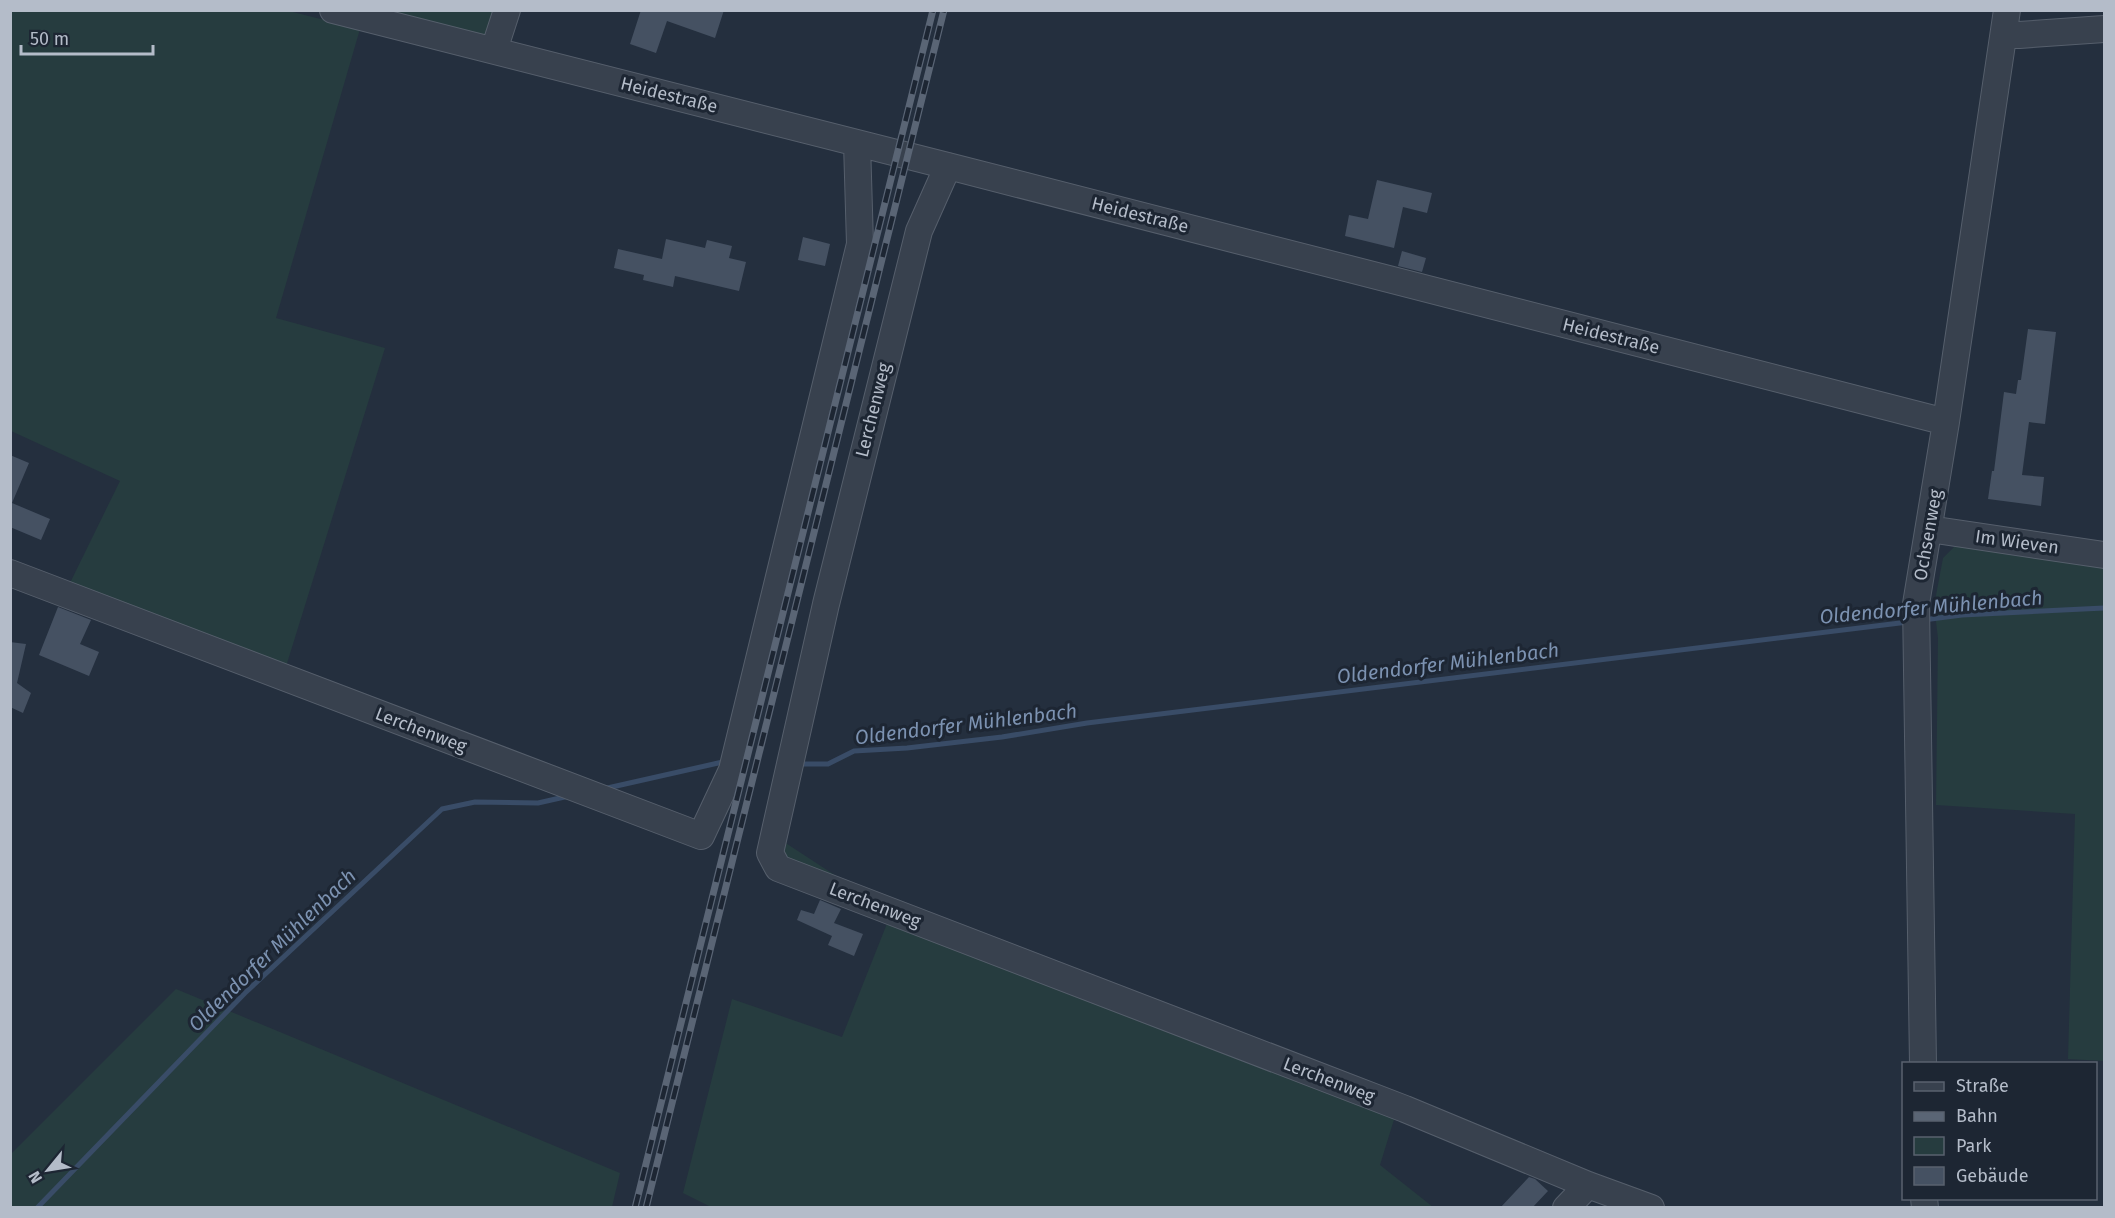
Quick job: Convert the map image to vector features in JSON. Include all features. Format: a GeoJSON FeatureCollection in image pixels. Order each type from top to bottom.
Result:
{"type":"FeatureCollection","features":[{"type":"Feature","properties":{"kind":"street","name":"Heidestraße"},"geometry":{"type":"LineString","coordinates":[[333,10],[1946,422]]}},
{"type":"Feature","properties":{"kind":"street"},"geometry":{"type":"LineString","coordinates":[[494,50],[507,10]]}},
{"type":"Feature","properties":{"kind":"street"},"geometry":{"type":"LineString","coordinates":[[2006,22],[2019,35],[2069,21],[2104,29]]}},
{"type":"Feature","properties":{"kind":"street","name":"Ochsenweg"},"geometry":{"type":"LineString","coordinates":[[1923,1062],[1916,604],[1946,422],[2006,22]]}},
{"type":"Feature","properties":{"kind":"street","name":"Lerchenweg"},"geometry":{"type":"LineString","coordinates":[[10,573],[702,836],[732,770],[860,244],[857,143]]}},
{"type":"Feature","properties":{"kind":"street","name":"Lerchenweg"},"geometry":{"type":"LineString","coordinates":[[948,166],[919,231],[829,592],[770,853],[778,868],[1405,1109],[1588,1185],[1651,1208]]}},
{"type":"Feature","properties":{"kind":"street","name":"Im Wieven"},"geometry":{"type":"LineString","coordinates":[[1929,529],[2104,555]]}},
{"type":"Feature","properties":{"kind":"street"},"geometry":{"type":"LineString","coordinates":[[1566,1208],[1588,1185]]}},
{"type":"Feature","properties":{"kind":"green space"},"geometry":{"type":"Polygon","coordinates":[[[11,11],[289,11],[360,29],[276,318],[385,348],[284,673],[69,585],[120,481],[11,431],[11,11]]]}},
{"type":"Feature","properties":{"kind":"green space"},"geometry":{"type":"Polygon","coordinates":[[[364,11],[501,11],[491,39],[364,11]]]}},
{"type":"Feature","properties":{"kind":"green space"},"geometry":{"type":"Polygon","coordinates":[[[1956,545],[2104,561],[2104,1061],[2068,1059],[2075,814],[1936,805],[1938,638],[1934,606],[1943,558],[1956,545]]]}},
{"type":"Feature","properties":{"kind":"green space"},"geometry":{"type":"Polygon","coordinates":[[[778,838],[853,887],[784,862],[778,838]]]}},
{"type":"Feature","properties":{"kind":"green space"},"geometry":{"type":"Polygon","coordinates":[[[890,916],[1396,1113],[1380,1165],[1433,1207],[713,1208],[683,1193],[732,999],[842,1037],[890,916]]]}},
{"type":"Feature","properties":{"kind":"green space"},"geometry":{"type":"Polygon","coordinates":[[[176,989],[620,1173],[612,1207],[11,1207],[11,1154],[176,989]]]}},
{"type":"Feature","properties":{"kind":"building"},"geometry":{"type":"Polygon","coordinates":[[[641,10],[724,10],[715,38],[667,21],[656,53],[630,44],[641,10]]]}},
{"type":"Feature","properties":{"kind":"building"},"geometry":{"type":"Polygon","coordinates":[[[1377,180],[1432,193],[1427,213],[1403,207],[1394,248],[1345,236],[1349,215],[1368,219],[1377,180]]]}},
{"type":"Feature","properties":{"kind":"building"},"geometry":{"type":"Polygon","coordinates":[[[803,237],[830,244],[825,266],[798,260],[803,237]]]}},
{"type":"Feature","properties":{"kind":"building"},"geometry":{"type":"Polygon","coordinates":[[[666,239],[705,248],[707,240],[732,246],[729,258],[746,262],[739,291],[675,276],[673,287],[643,280],[644,275],[614,268],[618,249],[662,259],[666,239]]]}},
{"type":"Feature","properties":{"kind":"building"},"geometry":{"type":"Polygon","coordinates":[[[1402,251],[1426,258],[1422,272],[1398,266],[1402,251]]]}},
{"type":"Feature","properties":{"kind":"building"},"geometry":{"type":"Polygon","coordinates":[[[2028,329],[2056,332],[2045,424],[2029,422],[2022,475],[2044,477],[2041,506],[1988,499],[2004,392],[2016,394],[2018,380],[2021,380],[2028,329]]]}},
{"type":"Feature","properties":{"kind":"building"},"geometry":{"type":"Polygon","coordinates":[[[10,455],[29,463],[12,503],[50,519],[41,540],[10,527],[10,455]]]}},
{"type":"Feature","properties":{"kind":"building"},"geometry":{"type":"Polygon","coordinates":[[[58,607],[91,620],[80,644],[99,652],[89,676],[39,655],[58,607]]]}},
{"type":"Feature","properties":{"kind":"building"},"geometry":{"type":"Polygon","coordinates":[[[10,642],[26,644],[17,683],[31,693],[23,713],[10,707],[10,642]]]}},
{"type":"Feature","properties":{"kind":"building"},"geometry":{"type":"Polygon","coordinates":[[[820,900],[841,909],[834,923],[863,934],[854,956],[828,945],[832,936],[797,920],[801,910],[814,914],[820,900]]]}},
{"type":"Feature","properties":{"kind":"building"},"geometry":{"type":"Polygon","coordinates":[[[1529,1177],[1535,1179],[1548,1191],[1532,1208],[1500,1208],[1529,1177]]]}},
{"type":"Feature","properties":{"kind":"waterway","name":"Oldendorfer Mühlenbach"},"geometry":{"type":"LineString","coordinates":[[1923,620],[1962,615],[2104,608]]}},
{"type":"Feature","properties":{"kind":"waterway","name":"Oldendorfer Mühlenbach"},"geometry":{"type":"LineString","coordinates":[[799,764],[828,764],[854,751],[907,748],[1002,737],[1087,723],[1908,622]]}},
{"type":"Feature","properties":{"kind":"waterway","name":"Oldendorfer Mühlenbach"},"geometry":{"type":"LineString","coordinates":[[603,789],[727,761]]}},
{"type":"Feature","properties":{"kind":"waterway","name":"Oldendorfer Mühlenbach"},"geometry":{"type":"LineString","coordinates":[[37,1208],[245,993],[442,809],[475,802],[538,803],[569,796]]}},
{"type":"Feature","properties":{"kind":"railway"},"geometry":{"type":"LineString","coordinates":[[635,1208],[933,10]]}},
{"type":"Feature","properties":{"kind":"railway"},"geometry":{"type":"LineString","coordinates":[[646,1208],[944,10]]}}]}
